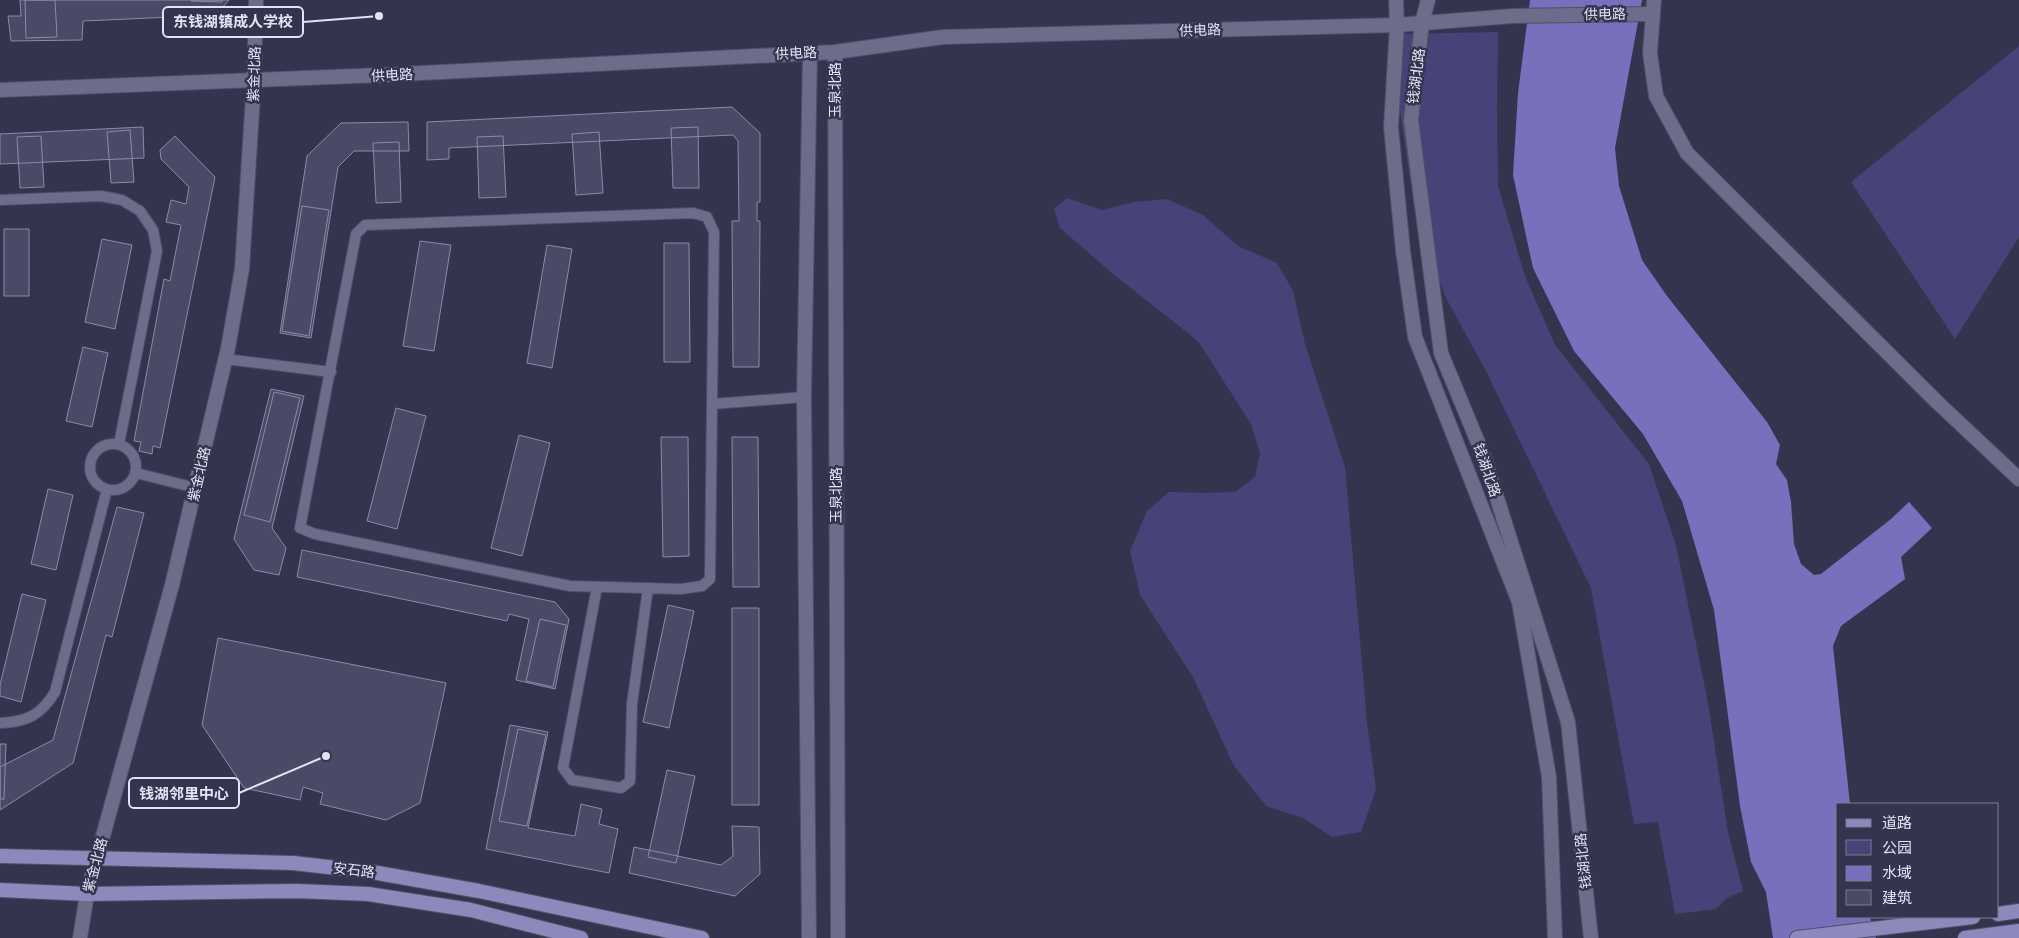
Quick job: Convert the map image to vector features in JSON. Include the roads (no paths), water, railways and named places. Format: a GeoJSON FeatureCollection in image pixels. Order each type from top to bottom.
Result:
{"type":"FeatureCollection","features":[{"type":"Feature","properties":{"kind":"main road","name":"安石路"},"geometry":{"type":"LineString","coordinates":[[0,856],[96,860],[294,863],[372,872],[479,891],[702,938]]}},
{"type":"Feature","properties":{"kind":"main road","name":"安石路"},"geometry":{"type":"LineString","coordinates":[[0,890],[87,894],[297,891],[368,894],[471,910],[582,938]]}},
{"type":"Feature","properties":{"kind":"main road"},"geometry":{"type":"LineString","coordinates":[[1999,914],[2019,911]]}},
{"type":"Feature","properties":{"kind":"main road"},"geometry":{"type":"LineString","coordinates":[[1797,938],[1965,918]]}},
{"type":"Feature","properties":{"kind":"main road"},"geometry":{"type":"LineString","coordinates":[[1965,938],[2019,932]]}},
{"type":"Feature","properties":{"kind":"street","name":"紫金北路"},"geometry":{"type":"LineString","coordinates":[[80,938],[87,894],[172,586],[196,488],[225,359],[242,269],[254,80],[256,0]]}},
{"type":"Feature","properties":{"kind":"street","name":"钱湖北路"},"geometry":{"type":"LineString","coordinates":[[1396,0],[1397,25],[1391,127],[1403,251],[1415,337],[1519,602],[1549,777],[1555,938]]}},
{"type":"Feature","properties":{"kind":"street","name":"钱湖北路"},"geometry":{"type":"LineString","coordinates":[[1428,0],[1422,23],[1411,120],[1440,353],[1484,457],[1568,722],[1592,938]]}},
{"type":"Feature","properties":{"kind":"street","name":"供电路"},"geometry":{"type":"LineString","coordinates":[[0,90],[382,75],[835,52],[942,37],[1397,25],[1513,16],[1633,14],[1653,7]]}},
{"type":"Feature","properties":{"kind":"street"},"geometry":{"type":"LineString","coordinates":[[1653,7],[1650,53],[1656,96],[1687,153],[1930,395],[2019,479]]}},
{"type":"Feature","properties":{"kind":"street","name":"玉泉北路"},"geometry":{"type":"LineString","coordinates":[[809,938],[804,397],[810,52]]}},
{"type":"Feature","properties":{"kind":"street","name":"玉泉北路"},"geometry":{"type":"LineString","coordinates":[[835,52],[838,938]]}},
{"type":"Feature","properties":{"kind":"lane"},"geometry":{"type":"LineString","coordinates":[[0,200],[101,196],[122,200],[140,211],[154,230],[157,251],[119,444]]}},
{"type":"Feature","properties":{"kind":"lane"},"geometry":{"type":"LineString","coordinates":[[693,213],[708,217],[714,232],[710,579],[702,586],[681,589],[570,586],[315,534],[300,528],[331,372],[356,234],[365,225],[693,213]]}},
{"type":"Feature","properties":{"kind":"lane"},"geometry":{"type":"LineString","coordinates":[[225,359],[331,372]]}},
{"type":"Feature","properties":{"kind":"lane"},"geometry":{"type":"LineString","coordinates":[[712,404],[804,397]]}},
{"type":"Feature","properties":{"kind":"lane"},"geometry":{"type":"LineString","coordinates":[[107,444],[119,444],[130,450],[136,461],[136,473],[130,483],[119,490],[107,489],[97,484],[91,473],[91,461],[97,450],[107,444]]}},
{"type":"Feature","properties":{"kind":"lane"},"geometry":{"type":"LineString","coordinates":[[136,473],[196,488]]}},
{"type":"Feature","properties":{"kind":"lane"},"geometry":{"type":"LineString","coordinates":[[0,723],[17,723],[36,715],[47,706],[55,692],[107,489]]}},
{"type":"Feature","properties":{"kind":"lane"},"geometry":{"type":"LineString","coordinates":[[597,587],[563,768],[572,780],[621,788],[630,781],[632,704],[648,588]]}},
{"type":"Feature","properties":{"kind":"water"},"geometry":{"type":"Polygon","coordinates":[[[1530,0],[1642,0],[1615,148],[1619,186],[1642,260],[1667,296],[1767,422],[1780,445],[1776,464],[1787,480],[1791,502],[1794,544],[1801,564],[1814,575],[1821,574],[1891,519],[1909,502],[1932,528],[1901,557],[1905,579],[1841,626],[1833,646],[1850,803],[1836,803],[1836,918],[1870,918],[1876,938],[1773,938],[1766,892],[1751,862],[1740,806],[1714,610],[1682,501],[1643,434],[1574,351],[1533,268],[1513,175],[1518,93],[1530,0]]]}},
{"type":"Feature","properties":{"kind":"place","name":"东钱湖镇成人学校"},"geometry":{"type":"Point","coordinates":[379,16]}},
{"type":"Feature","properties":{"kind":"place","name":"钱湖邻里中心"},"geometry":{"type":"Point","coordinates":[326,756]}}]}
